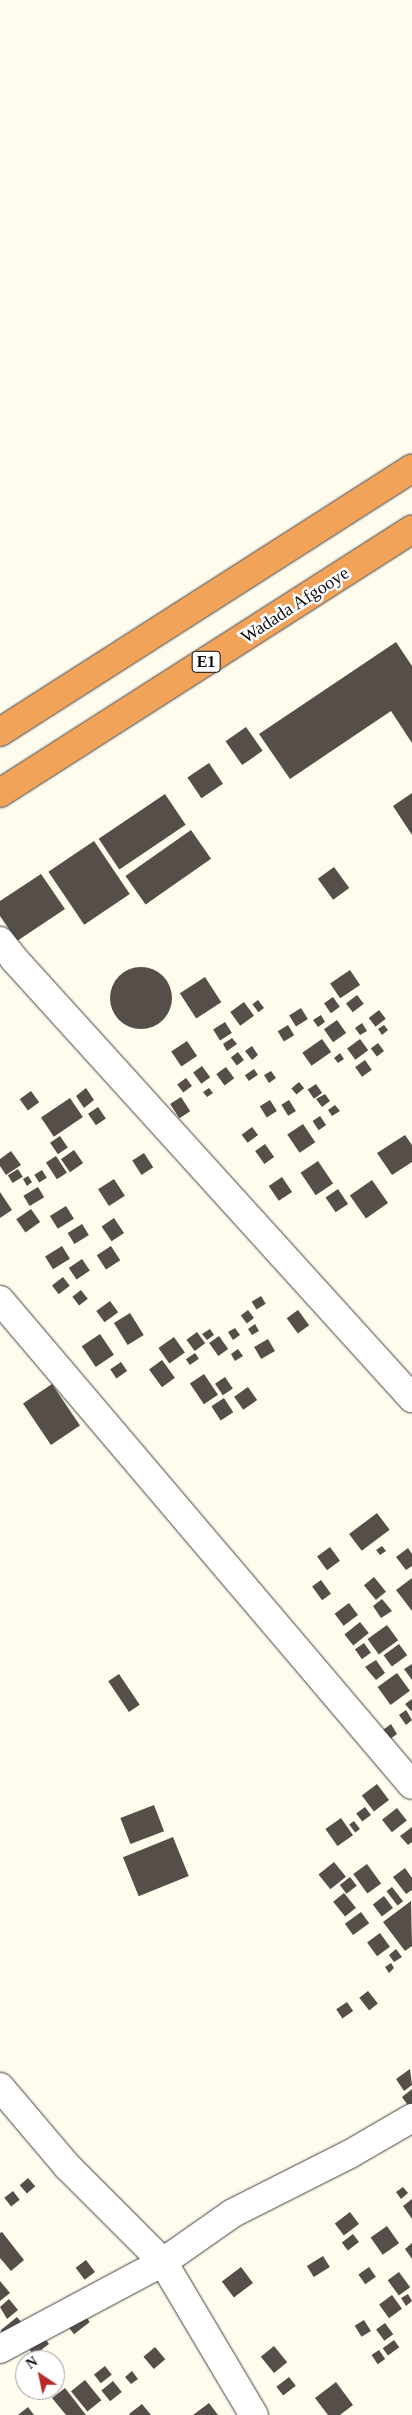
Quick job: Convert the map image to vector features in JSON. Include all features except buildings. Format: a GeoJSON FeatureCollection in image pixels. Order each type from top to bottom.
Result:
{"type":"FeatureCollection","features":[{"type":"Feature","properties":{"kind":"highway"},"geometry":{"type":"LineString","coordinates":[[0,732],[412,469]]}},
{"type":"Feature","properties":{"kind":"highway","name":"Wadada Afgooye"},"geometry":{"type":"LineString","coordinates":[[0,793],[412,530]]}},
{"type":"Feature","properties":{"kind":"street"},"geometry":{"type":"LineString","coordinates":[[0,941],[14,959],[412,1398]]}},
{"type":"Feature","properties":{"kind":"street"},"geometry":{"type":"LineString","coordinates":[[0,1300],[412,1785]]}},
{"type":"Feature","properties":{"kind":"street"},"geometry":{"type":"LineString","coordinates":[[0,2087],[67,2166],[163,2262],[254,2415]]}},
{"type":"Feature","properties":{"kind":"street"},"geometry":{"type":"LineString","coordinates":[[0,2349],[163,2262],[233,2214],[350,2154],[412,2118]]}}]}
